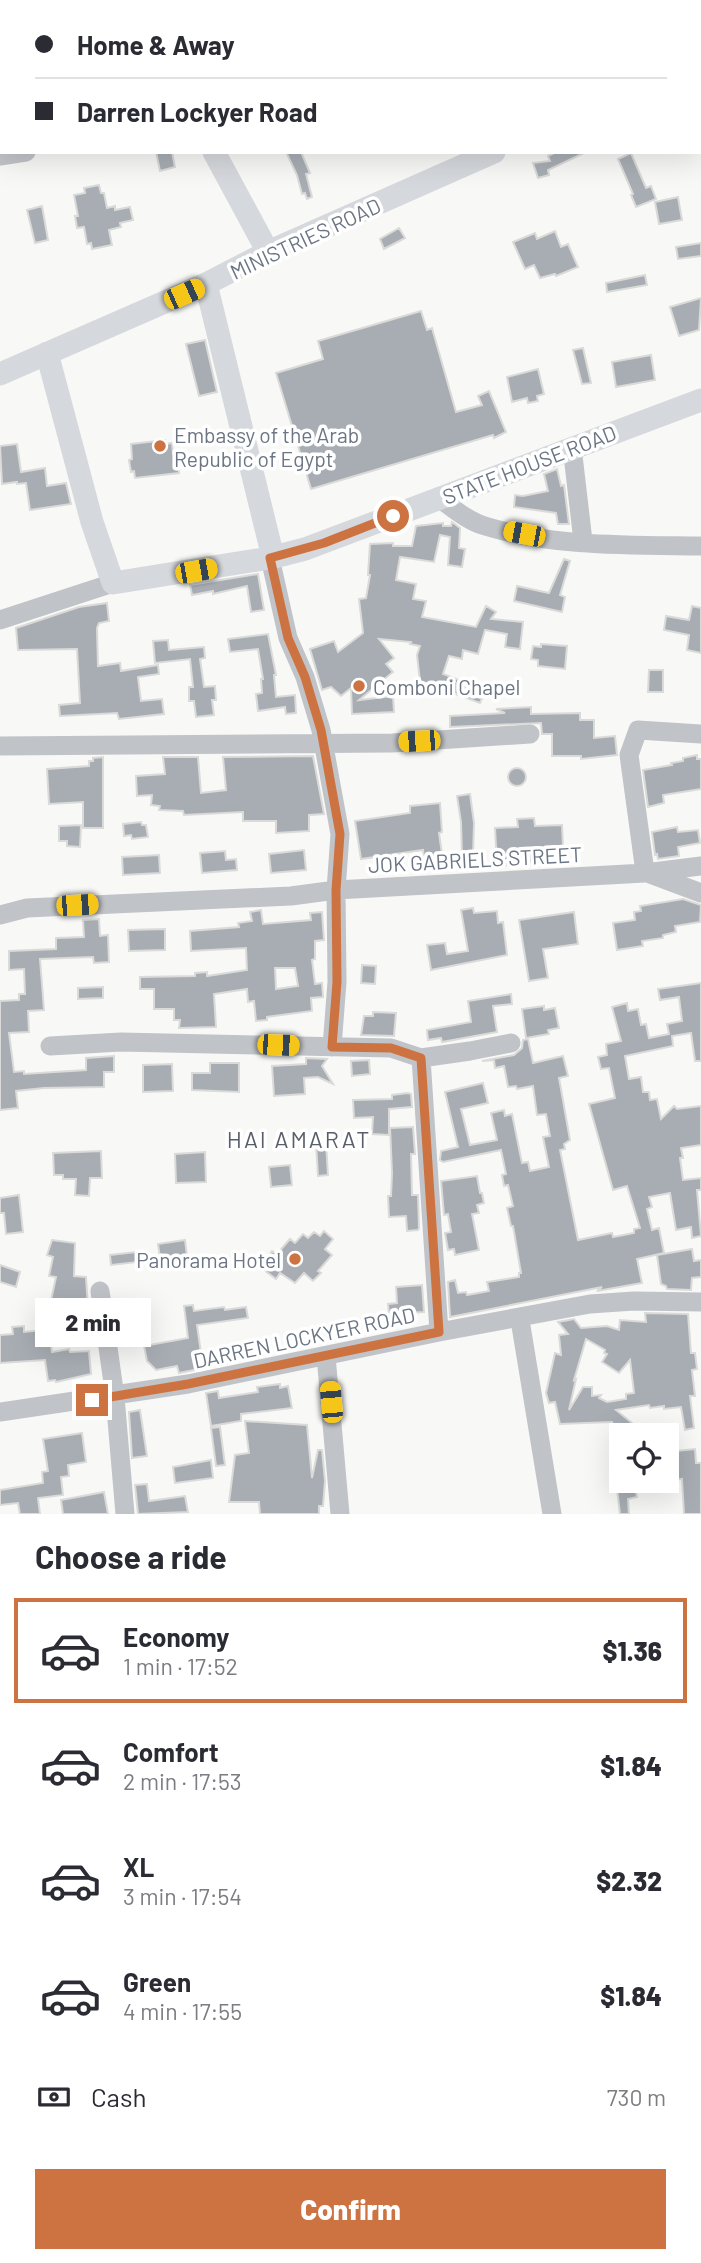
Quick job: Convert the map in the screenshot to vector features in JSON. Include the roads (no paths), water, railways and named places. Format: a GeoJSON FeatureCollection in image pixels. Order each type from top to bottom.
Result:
{"type":"FeatureCollection","features":[{"type":"Feature","properties":{"kind":"main road"},"geometry":{"type":"LineString","coordinates":[[215,154],[268,252]]}},
{"type":"Feature","properties":{"kind":"main road","name":"MINISTRIES ROAD"},"geometry":{"type":"LineString","coordinates":[[0,374],[206,284],[268,252],[489,154]]}},
{"type":"Feature","properties":{"kind":"main road"},"geometry":{"type":"LineString","coordinates":[[206,284],[272,558]]}},
{"type":"Feature","properties":{"kind":"main road"},"geometry":{"type":"LineString","coordinates":[[47,353],[92,522],[113,583]]}},
{"type":"Feature","properties":{"kind":"main road","name":"STATE HOUSE ROAD"},"geometry":{"type":"LineString","coordinates":[[113,583],[272,558],[324,543],[701,400]]}},
{"type":"Feature","properties":{"kind":"street"},"geometry":{"type":"LineString","coordinates":[[572,447],[583,541]]}},
{"type":"Feature","properties":{"kind":"street"},"geometry":{"type":"LineString","coordinates":[[439,498],[468,519],[484,526],[540,537],[611,545],[701,546]]}},
{"type":"Feature","properties":{"kind":"street"},"geometry":{"type":"LineString","coordinates":[[272,558],[288,638],[305,677],[322,743],[340,834],[336,890],[337,982],[332,1047]]}},
{"type":"Feature","properties":{"kind":"street","name":"STATE HOUSE ROAD"},"geometry":{"type":"LineString","coordinates":[[0,620],[113,583]]}},
{"type":"Feature","properties":{"kind":"street"},"geometry":{"type":"LineString","coordinates":[[701,734],[638,730],[629,755],[645,872],[701,893]]}},
{"type":"Feature","properties":{"kind":"street"},"geometry":{"type":"LineString","coordinates":[[0,746],[392,743],[530,734]]}},
{"type":"Feature","properties":{"kind":"street","name":"JOK GABRIELS STREET"},"geometry":{"type":"LineString","coordinates":[[0,915],[27,908],[291,896],[336,890],[645,873],[701,866]]}},
{"type":"Feature","properties":{"kind":"street"},"geometry":{"type":"LineString","coordinates":[[50,1046],[121,1042],[391,1048],[421,1058],[511,1043]]}},
{"type":"Feature","properties":{"kind":"street"},"geometry":{"type":"LineString","coordinates":[[421,1058],[439,1332]]}},
{"type":"Feature","properties":{"kind":"street"},"geometry":{"type":"LineString","coordinates":[[100,1291],[115,1397],[125,1514]]}},
{"type":"Feature","properties":{"kind":"street","name":"DARREN LOCKYER ROAD"},"geometry":{"type":"LineString","coordinates":[[0,1412],[115,1397],[188,1384],[590,1304],[634,1301],[701,1302]]}},
{"type":"Feature","properties":{"kind":"street"},"geometry":{"type":"LineString","coordinates":[[520,1320],[552,1514]]}},
{"type":"Feature","properties":{"kind":"street"},"geometry":{"type":"LineString","coordinates":[[326,1356],[340,1514]]}},
{"type":"Feature","properties":{"kind":"place","name":"Embassy of the Arab Republic of Egypt"},"geometry":{"type":"Point","coordinates":[160,446]}},
{"type":"Feature","properties":{"kind":"place","name":"Comboni Chapel"},"geometry":{"type":"Point","coordinates":[359,686]}},
{"type":"Feature","properties":{"kind":"place","name":"Panorama Hotel"},"geometry":{"type":"Point","coordinates":[295,1259]}},
{"type":"Feature","properties":{"kind":"district","name":"HAI AMARAT"},"geometry":{"type":"Point","coordinates":[299,1139]}}]}
